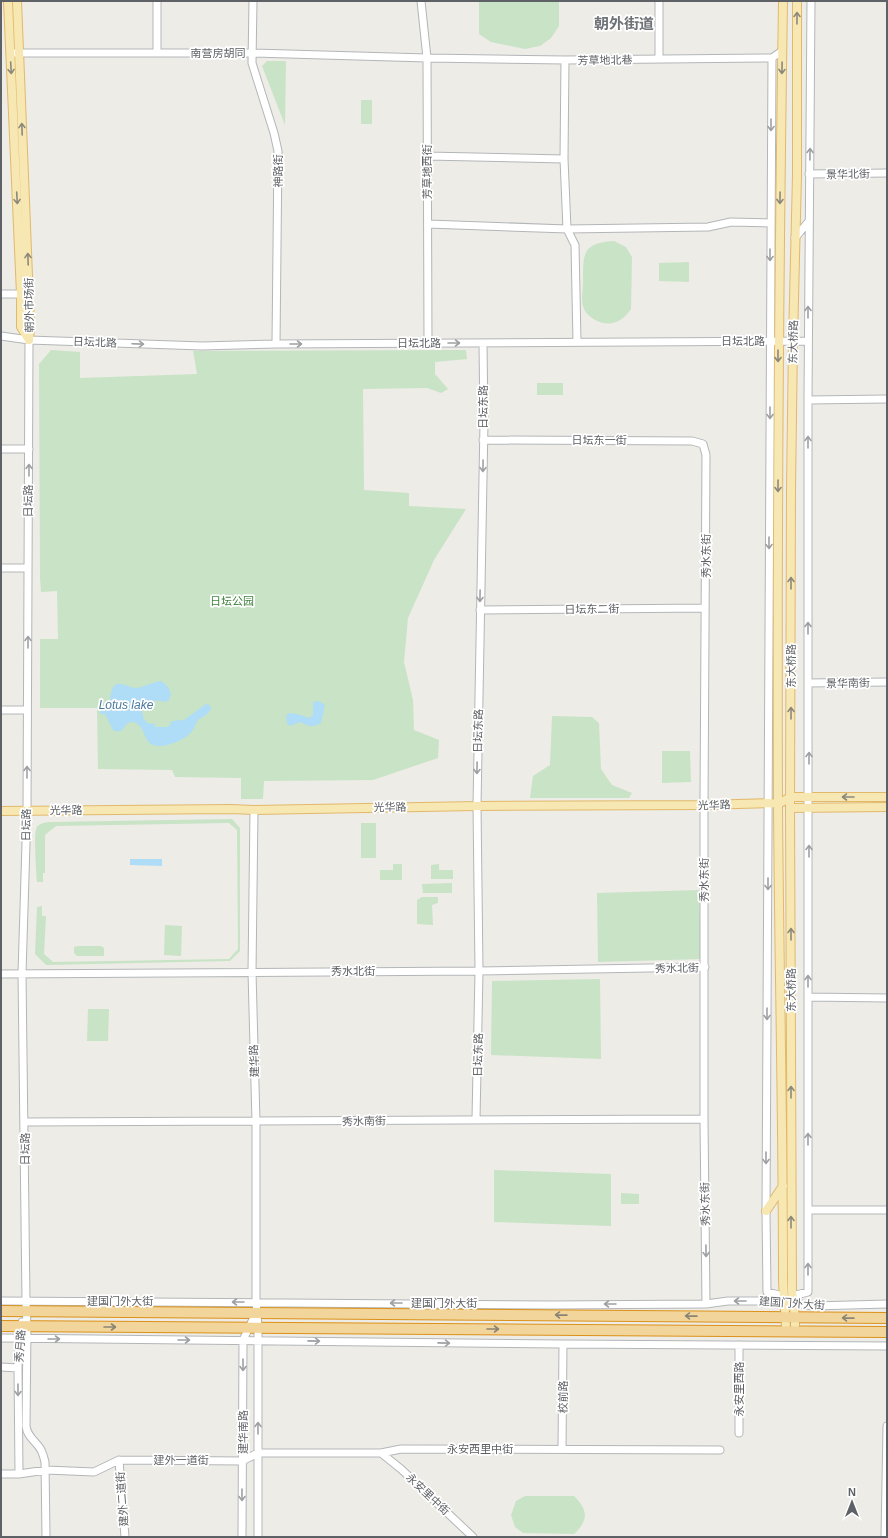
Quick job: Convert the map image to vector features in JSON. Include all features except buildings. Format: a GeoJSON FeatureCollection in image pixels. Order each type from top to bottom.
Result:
{"type":"FeatureCollection","features":[{"type":"Feature","properties":{"kind":"highway","name":"建国门外大街"},"geometry":{"type":"LineString","coordinates":[[1,1311],[26,1306],[256,1307],[514,1315],[887,1318]]}},
{"type":"Feature","properties":{"kind":"highway"},"geometry":{"type":"LineString","coordinates":[[1,1326],[887,1332]]}},
{"type":"Feature","properties":{"kind":"main road","name":"朝外市场街"},"geometry":{"type":"LineString","coordinates":[[8,1],[21,294],[21,327],[29,340]]}},
{"type":"Feature","properties":{"kind":"main road","name":"朝外市场街"},"geometry":{"type":"LineString","coordinates":[[17,1],[30,326],[29,340]]}},
{"type":"Feature","properties":{"kind":"main road","name":"东大桥路"},"geometry":{"type":"LineString","coordinates":[[783,1],[778,342],[778,804],[783,1298],[790,1317]]}},
{"type":"Feature","properties":{"kind":"main road","name":"东大桥路"},"geometry":{"type":"LineString","coordinates":[[790,1331],[792,1299],[790,808],[793,342],[797,175],[797,1]]}},
{"type":"Feature","properties":{"kind":"main road"},"geometry":{"type":"LineString","coordinates":[[778,804],[791,798],[887,797]]}},
{"type":"Feature","properties":{"kind":"main road","name":"光华路"},"geometry":{"type":"LineString","coordinates":[[1,811],[254,810],[477,806],[778,804]]}},
{"type":"Feature","properties":{"kind":"main road","name":"光华路"},"geometry":{"type":"LineString","coordinates":[[790,808],[887,807]]}},
{"type":"Feature","properties":{"kind":"main road"},"geometry":{"type":"LineString","coordinates":[[766,1211],[783,1185]]}},
{"type":"Feature","properties":{"kind":"street"},"geometry":{"type":"LineString","coordinates":[[156,1],[157,53]]}},
{"type":"Feature","properties":{"kind":"street","name":"神路街"},"geometry":{"type":"LineString","coordinates":[[253,1],[252,63],[274,133],[278,151],[276,344]]}},
{"type":"Feature","properties":{"kind":"street","name":"芳草地西街"},"geometry":{"type":"LineString","coordinates":[[421,1],[427,58],[428,342]]}},
{"type":"Feature","properties":{"kind":"street"},"geometry":{"type":"LineString","coordinates":[[659,1],[659,59]]}},
{"type":"Feature","properties":{"kind":"street"},"geometry":{"type":"LineString","coordinates":[[792,1299],[808,1292],[808,341],[811,1]]}},
{"type":"Feature","properties":{"kind":"street"},"geometry":{"type":"LineString","coordinates":[[782,51],[772,58],[766,1211],[767,1292],[783,1298]]}},
{"type":"Feature","properties":{"kind":"street","name":"南营房胡同"},"geometry":{"type":"LineString","coordinates":[[10,54],[253,53],[427,58]]}},
{"type":"Feature","properties":{"kind":"street","name":"芳草地北巷"},"geometry":{"type":"LineString","coordinates":[[427,58],[565,60],[772,58]]}},
{"type":"Feature","properties":{"kind":"street"},"geometry":{"type":"LineString","coordinates":[[565,60],[564,159],[567,229],[575,245],[577,342]]}},
{"type":"Feature","properties":{"kind":"street"},"geometry":{"type":"LineString","coordinates":[[427,156],[564,159]]}},
{"type":"Feature","properties":{"kind":"street","name":"景华北街"},"geometry":{"type":"LineString","coordinates":[[809,174],[887,173]]}},
{"type":"Feature","properties":{"kind":"street"},"geometry":{"type":"LineString","coordinates":[[795,238],[809,221]]}},
{"type":"Feature","properties":{"kind":"street"},"geometry":{"type":"LineString","coordinates":[[428,224],[567,229],[708,227],[731,222],[771,223]]}},
{"type":"Feature","properties":{"kind":"street"},"geometry":{"type":"LineString","coordinates":[[1,294],[21,294]]}},
{"type":"Feature","properties":{"kind":"street","name":"日坛北路"},"geometry":{"type":"LineString","coordinates":[[1,336],[29,340],[202,346],[428,342],[808,341]]}},
{"type":"Feature","properties":{"kind":"street","name":"日坛路"},"geometry":{"type":"LineString","coordinates":[[26,1306],[22,973],[27,811],[29,340]]}},
{"type":"Feature","properties":{"kind":"street","name":"日坛东路"},"geometry":{"type":"LineString","coordinates":[[476,1120],[479,971],[477,806],[483,440],[483,343]]}},
{"type":"Feature","properties":{"kind":"street"},"geometry":{"type":"LineString","coordinates":[[808,400],[887,399]]}},
{"type":"Feature","properties":{"kind":"street","name":"日坛东一街"},"geometry":{"type":"LineString","coordinates":[[483,440],[692,440],[703,444],[706,455]]}},
{"type":"Feature","properties":{"kind":"street"},"geometry":{"type":"LineString","coordinates":[[1,449],[29,449]]}},
{"type":"Feature","properties":{"kind":"street","name":"秀水东街"},"geometry":{"type":"LineString","coordinates":[[706,455],[704,805],[704,1142],[706,1304]]}},
{"type":"Feature","properties":{"kind":"street"},"geometry":{"type":"LineString","coordinates":[[1,568],[28,568]]}},
{"type":"Feature","properties":{"kind":"street","name":"日坛东二街"},"geometry":{"type":"LineString","coordinates":[[480,610],[705,608]]}},
{"type":"Feature","properties":{"kind":"street","name":"景华南街"},"geometry":{"type":"LineString","coordinates":[[808,683],[887,682]]}},
{"type":"Feature","properties":{"kind":"street"},"geometry":{"type":"LineString","coordinates":[[1,710],[27,710]]}},
{"type":"Feature","properties":{"kind":"street","name":"光华路"},"geometry":{"type":"LineString","coordinates":[[778,804],[790,808]]}},
{"type":"Feature","properties":{"kind":"street","name":"建华路"},"geometry":{"type":"LineString","coordinates":[[254,810],[252,972],[256,1122],[256,1307]]}},
{"type":"Feature","properties":{"kind":"street","name":"秀水北街"},"geometry":{"type":"LineString","coordinates":[[1,974],[479,971],[704,967]]}},
{"type":"Feature","properties":{"kind":"street"},"geometry":{"type":"LineString","coordinates":[[808,997],[887,998]]}},
{"type":"Feature","properties":{"kind":"street","name":"秀水南街"},"geometry":{"type":"LineString","coordinates":[[24,1122],[704,1119]]}},
{"type":"Feature","properties":{"kind":"street"},"geometry":{"type":"LineString","coordinates":[[808,1210],[887,1210]]}},
{"type":"Feature","properties":{"kind":"street","name":"建国门外大街"},"geometry":{"type":"LineString","coordinates":[[256,1307],[706,1304],[728,1301],[783,1298],[792,1299],[813,1306],[887,1304]]}},
{"type":"Feature","properties":{"kind":"street","name":"建国门外大街"},"geometry":{"type":"LineString","coordinates":[[1,1301],[26,1306]]}},
{"type":"Feature","properties":{"kind":"street"},"geometry":{"type":"LineString","coordinates":[[514,1315],[551,1305]]}},
{"type":"Feature","properties":{"kind":"street","name":"秀月路"},"geometry":{"type":"LineString","coordinates":[[19,1474],[19,1338],[24,1327],[26,1306]]}},
{"type":"Feature","properties":{"kind":"street"},"geometry":{"type":"LineString","coordinates":[[253,1327],[256,1307]]}},
{"type":"Feature","properties":{"kind":"street","name":"秀月路"},"geometry":{"type":"LineString","coordinates":[[24,1327],[27,1338],[26,1426],[29,1435],[42,1451],[46,1470]]}},
{"type":"Feature","properties":{"kind":"street","name":"建华南路"},"geometry":{"type":"LineString","coordinates":[[242,1537],[243,1340],[253,1327]]}},
{"type":"Feature","properties":{"kind":"street","name":"建华南路"},"geometry":{"type":"LineString","coordinates":[[253,1327],[257,1340],[258,1537]]}},
{"type":"Feature","properties":{"kind":"street"},"geometry":{"type":"LineString","coordinates":[[1,1338],[887,1346]]}},
{"type":"Feature","properties":{"kind":"street","name":"校前路"},"geometry":{"type":"LineString","coordinates":[[562,1449],[563,1344]]}},
{"type":"Feature","properties":{"kind":"street","name":"永安里西路"},"geometry":{"type":"LineString","coordinates":[[739,1345],[739,1433]]}},
{"type":"Feature","properties":{"kind":"street"},"geometry":{"type":"LineString","coordinates":[[1,1367],[18,1368]]}},
{"type":"Feature","properties":{"kind":"street"},"geometry":{"type":"LineString","coordinates":[[885,1537],[887,1426]]}},
{"type":"Feature","properties":{"kind":"street","name":"永安西里中街"},"geometry":{"type":"LineString","coordinates":[[242,1461],[258,1453],[381,1454],[401,1449],[720,1450]]}},
{"type":"Feature","properties":{"kind":"street","name":"永安里中街"},"geometry":{"type":"LineString","coordinates":[[381,1454],[401,1469],[473,1537]]}},
{"type":"Feature","properties":{"kind":"street"},"geometry":{"type":"LineString","coordinates":[[1,1474],[19,1474],[46,1470],[94,1472],[119,1460]]}},
{"type":"Feature","properties":{"kind":"street","name":"建外一道街"},"geometry":{"type":"LineString","coordinates":[[119,1460],[242,1461]]}},
{"type":"Feature","properties":{"kind":"street","name":"建外二道街"},"geometry":{"type":"LineString","coordinates":[[119,1460],[125,1537]]}},
{"type":"Feature","properties":{"kind":"street"},"geometry":{"type":"LineString","coordinates":[[46,1470],[46,1537]]}},
{"type":"Feature","properties":{"kind":"green space"},"geometry":{"type":"Polygon","coordinates":[[[479,1],[559,1],[559,26],[551,38],[540,46],[525,49],[491,42],[479,34],[479,1]]]}},
{"type":"Feature","properties":{"kind":"green space"},"geometry":{"type":"Polygon","coordinates":[[[267,61],[286,61],[285,125],[262,66],[267,61]]]}},
{"type":"Feature","properties":{"kind":"green space"},"geometry":{"type":"Polygon","coordinates":[[[361,100],[372,100],[372,124],[361,124],[361,100]]]}},
{"type":"Feature","properties":{"kind":"green space"},"geometry":{"type":"Polygon","coordinates":[[[614,241],[626,247],[632,257],[631,309],[623,318],[608,324],[592,318],[586,313],[582,303],[583,264],[586,252],[590,247],[603,242],[614,241]]]}},
{"type":"Feature","properties":{"kind":"green space"},"geometry":{"type":"Polygon","coordinates":[[[689,262],[689,282],[659,281],[659,263],[689,262]]]}},
{"type":"Feature","properties":{"kind":"green space","name":"日坛公园"},"geometry":{"type":"Polygon","coordinates":[[[51,350],[80,352],[80,378],[197,374],[193,351],[466,350],[467,359],[435,362],[435,374],[448,389],[441,393],[427,388],[363,389],[364,490],[409,493],[409,506],[466,509],[434,560],[408,618],[404,662],[413,700],[414,730],[439,740],[438,758],[373,780],[264,781],[263,799],[241,799],[241,778],[175,777],[172,770],[98,769],[97,708],[40,708],[40,639],[58,639],[57,591],[41,592],[40,578],[39,364],[51,350]]]}},
{"type":"Feature","properties":{"kind":"green space"},"geometry":{"type":"Polygon","coordinates":[[[537,383],[563,383],[563,395],[537,395],[537,383]]]}},
{"type":"Feature","properties":{"kind":"green space"},"geometry":{"type":"Polygon","coordinates":[[[552,716],[592,717],[599,723],[601,769],[612,785],[632,793],[629,798],[530,798],[533,776],[550,765],[552,716]]]}},
{"type":"Feature","properties":{"kind":"green space"},"geometry":{"type":"Polygon","coordinates":[[[662,751],[690,751],[691,782],[662,783],[662,751]]]}},
{"type":"Feature","properties":{"kind":"green space"},"geometry":{"type":"Polygon","coordinates":[[[232,819],[240,828],[240,951],[230,961],[46,965],[35,954],[37,907],[42,906],[42,916],[46,916],[44,954],[53,962],[229,959],[238,949],[237,830],[229,823],[56,826],[45,835],[45,873],[43,873],[43,882],[37,882],[35,840],[37,827],[41,824],[49,822],[232,819]]]}},
{"type":"Feature","properties":{"kind":"green space"},"geometry":{"type":"Polygon","coordinates":[[[361,823],[376,823],[376,858],[361,858],[361,823]]]}},
{"type":"Feature","properties":{"kind":"green space"},"geometry":{"type":"Polygon","coordinates":[[[393,864],[402,864],[402,880],[380,880],[380,870],[393,870],[393,864]]]}},
{"type":"Feature","properties":{"kind":"green space"},"geometry":{"type":"Polygon","coordinates":[[[439,864],[439,870],[453,870],[453,879],[431,879],[431,865],[439,864]]]}},
{"type":"Feature","properties":{"kind":"green space"},"geometry":{"type":"Polygon","coordinates":[[[452,883],[452,893],[423,893],[422,884],[452,883]]]}},
{"type":"Feature","properties":{"kind":"green space"},"geometry":{"type":"Polygon","coordinates":[[[699,890],[701,959],[598,962],[597,893],[699,890]]]}},
{"type":"Feature","properties":{"kind":"green space"},"geometry":{"type":"Polygon","coordinates":[[[422,897],[438,897],[438,903],[432,905],[433,925],[417,924],[417,900],[422,897]]]}},
{"type":"Feature","properties":{"kind":"green space"},"geometry":{"type":"Polygon","coordinates":[[[165,925],[182,926],[181,956],[164,955],[165,925]]]}},
{"type":"Feature","properties":{"kind":"green space"},"geometry":{"type":"Polygon","coordinates":[[[101,946],[104,948],[104,956],[77,956],[74,953],[74,947],[101,946]]]}},
{"type":"Feature","properties":{"kind":"green space"},"geometry":{"type":"Polygon","coordinates":[[[600,979],[601,1059],[491,1055],[492,981],[600,979]]]}},
{"type":"Feature","properties":{"kind":"green space"},"geometry":{"type":"Polygon","coordinates":[[[88,1009],[109,1009],[108,1041],[87,1041],[88,1009]]]}},
{"type":"Feature","properties":{"kind":"green space"},"geometry":{"type":"Polygon","coordinates":[[[494,1170],[611,1174],[611,1226],[494,1222],[494,1170]]]}},
{"type":"Feature","properties":{"kind":"green space"},"geometry":{"type":"Polygon","coordinates":[[[621,1193],[639,1194],[639,1204],[621,1204],[621,1193]]]}},
{"type":"Feature","properties":{"kind":"green space"},"geometry":{"type":"Polygon","coordinates":[[[525,1496],[574,1496],[584,1510],[584,1520],[574,1534],[523,1533],[515,1527],[511,1515],[516,1501],[525,1496]]]}},
{"type":"Feature","properties":{"kind":"water","name":"Lotus lake"},"geometry":{"type":"Polygon","coordinates":[[[161,681],[166,685],[171,694],[166,702],[153,701],[142,707],[143,717],[147,723],[155,724],[155,727],[168,727],[172,721],[184,720],[206,704],[211,707],[208,713],[198,720],[193,730],[185,738],[168,745],[153,745],[147,740],[142,729],[137,723],[130,722],[122,730],[117,731],[113,730],[105,714],[100,714],[101,708],[104,708],[104,710],[110,710],[112,690],[117,684],[123,684],[136,688],[161,681]]]}},
{"type":"Feature","properties":{"kind":"water"},"geometry":{"type":"Polygon","coordinates":[[[319,701],[325,705],[321,723],[315,726],[310,726],[300,722],[290,726],[287,723],[286,716],[289,713],[309,718],[313,715],[313,702],[319,701]]]}},
{"type":"Feature","properties":{"kind":"water"},"geometry":{"type":"Polygon","coordinates":[[[130,859],[162,859],[162,866],[130,865],[130,859]]]}},
{"type":"Feature","properties":{"kind":"district","name":"朝外街道"},"geometry":{"type":"Point","coordinates":[624,23]}}]}
